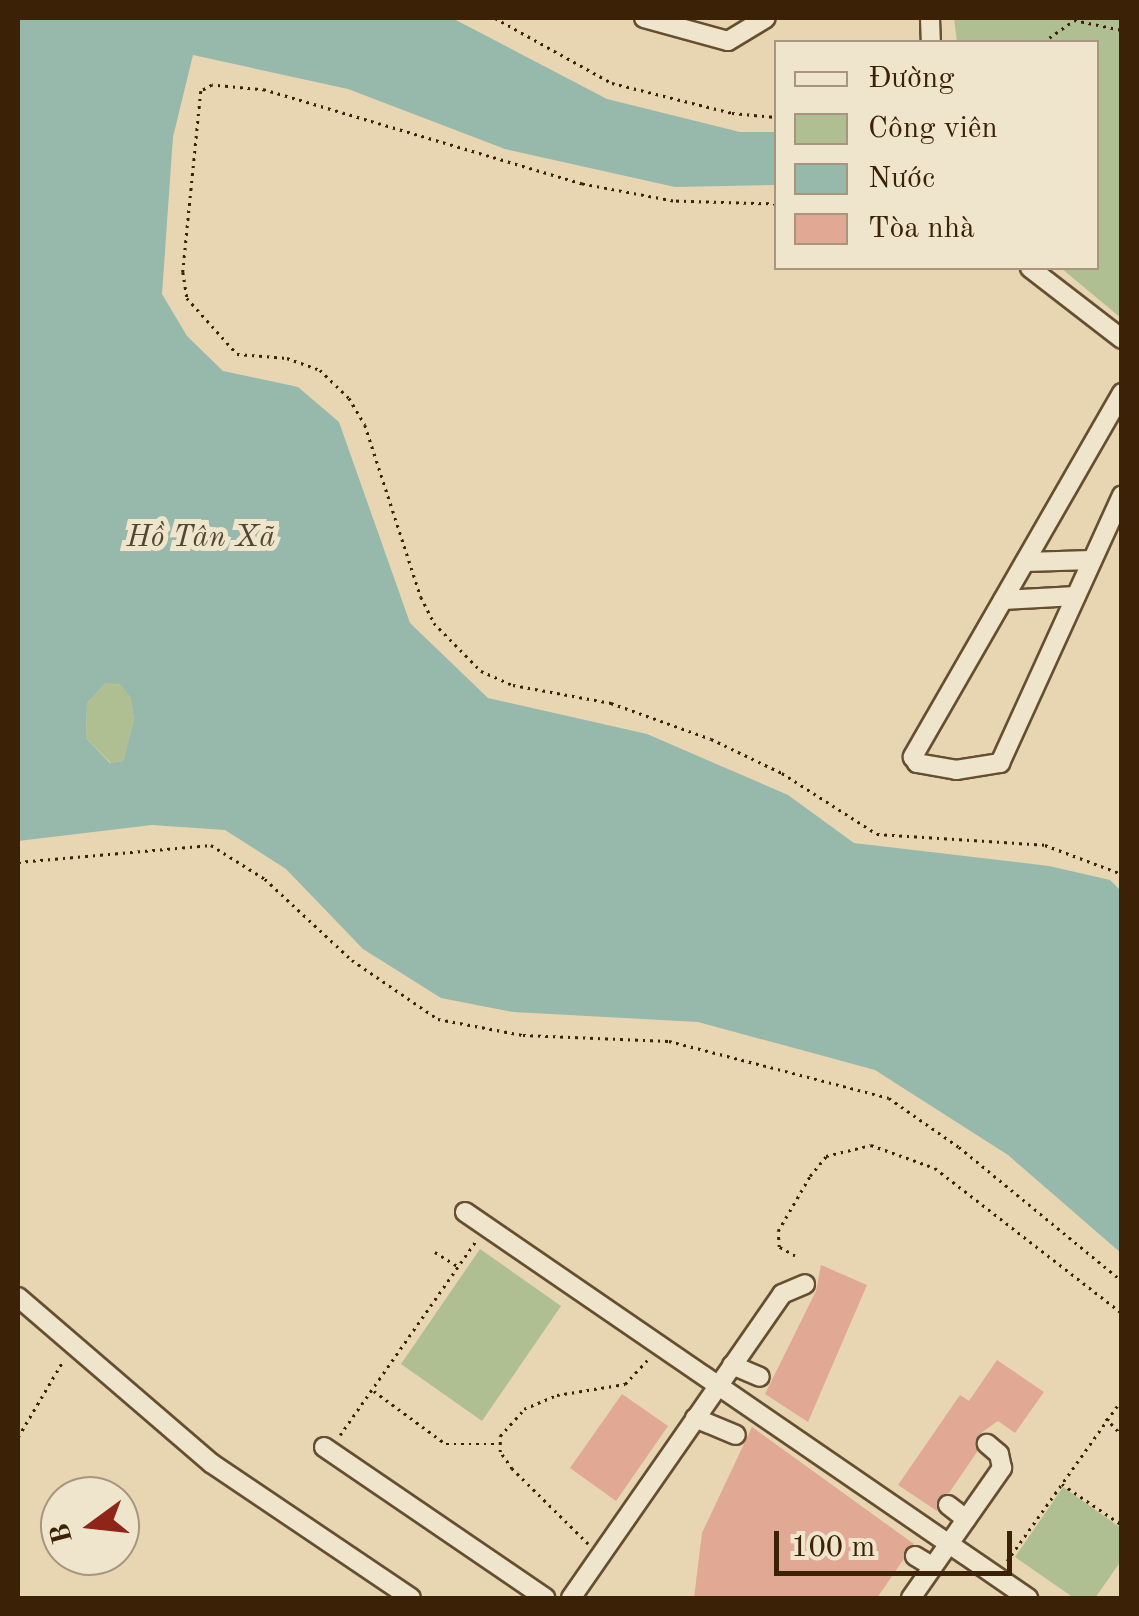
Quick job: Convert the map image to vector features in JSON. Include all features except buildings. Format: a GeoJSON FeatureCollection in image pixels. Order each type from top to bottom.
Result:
{"type":"FeatureCollection","features":[{"type":"Feature","properties":{"kind":"street"},"geometry":{"type":"LineString","coordinates":[[644,18],[708,40],[728,41],[766,18]]}},
{"type":"Feature","properties":{"kind":"street"},"geometry":{"type":"LineString","coordinates":[[1033,270],[1122,339]]}},
{"type":"Feature","properties":{"kind":"street"},"geometry":{"type":"LineString","coordinates":[[1122,392],[913,758],[917,763],[956,770],[1000,763],[1122,495]]}},
{"type":"Feature","properties":{"kind":"street"},"geometry":{"type":"LineString","coordinates":[[1025,562],[1092,560]]}},
{"type":"Feature","properties":{"kind":"street"},"geometry":{"type":"LineString","coordinates":[[1004,600],[1076,596]]}},
{"type":"Feature","properties":{"kind":"street"},"geometry":{"type":"LineString","coordinates":[[465,1212],[1028,1598]]}},
{"type":"Feature","properties":{"kind":"street"},"geometry":{"type":"LineString","coordinates":[[571,1598],[782,1294],[805,1284]]}},
{"type":"Feature","properties":{"kind":"street"},"geometry":{"type":"LineString","coordinates":[[18,1297],[71,1348],[211,1463],[411,1598]]}},
{"type":"Feature","properties":{"kind":"street"},"geometry":{"type":"LineString","coordinates":[[732,1365],[760,1378]]}},
{"type":"Feature","properties":{"kind":"street"},"geometry":{"type":"LineString","coordinates":[[694,1418],[736,1435]]}},
{"type":"Feature","properties":{"kind":"street"},"geometry":{"type":"LineString","coordinates":[[330,1443],[546,1598]]}},
{"type":"Feature","properties":{"kind":"street"},"geometry":{"type":"LineString","coordinates":[[911,1598],[1002,1468],[1000,1454],[987,1444]]}},
{"type":"Feature","properties":{"kind":"street"},"geometry":{"type":"LineString","coordinates":[[948,1504],[966,1519]]}},
{"type":"Feature","properties":{"kind":"street"},"geometry":{"type":"LineString","coordinates":[[915,1556],[933,1567]]}},
{"type":"Feature","properties":{"kind":"path"},"geometry":{"type":"LineString","coordinates":[[495,18],[612,83],[732,114],[774,117]]}},
{"type":"Feature","properties":{"kind":"path"},"geometry":{"type":"LineString","coordinates":[[1064,18],[1122,30]]}},
{"type":"Feature","properties":{"kind":"path"},"geometry":{"type":"LineString","coordinates":[[1046,40],[1069,22]]}},
{"type":"Feature","properties":{"kind":"path"},"geometry":{"type":"LineString","coordinates":[[774,204],[673,201],[582,184],[266,90],[212,85],[201,91],[183,272],[186,298],[237,354],[287,358],[320,370],[349,398],[365,425],[421,597],[434,623],[481,671],[531,690],[610,703],[711,739],[782,774],[878,834],[1044,845],[1122,874]]}},
{"type":"Feature","properties":{"kind":"path"},"geometry":{"type":"LineString","coordinates":[[18,862],[211,845],[264,879],[352,960],[438,1019],[523,1036],[669,1041],[889,1098],[959,1146],[1122,1281]]}},
{"type":"Feature","properties":{"kind":"path"},"geometry":{"type":"LineString","coordinates":[[795,1256],[780,1247],[778,1230],[810,1176],[826,1156],[871,1145],[935,1168],[1122,1313]]}},
{"type":"Feature","properties":{"kind":"path"},"geometry":{"type":"LineString","coordinates":[[330,1443],[479,1237]]}},
{"type":"Feature","properties":{"kind":"path"},"geometry":{"type":"LineString","coordinates":[[435,1252],[458,1267]]}},
{"type":"Feature","properties":{"kind":"path"},"geometry":{"type":"LineString","coordinates":[[18,1437],[71,1348]]}},
{"type":"Feature","properties":{"kind":"path"},"geometry":{"type":"LineString","coordinates":[[592,1550],[512,1469],[500,1444],[508,1421],[524,1409],[557,1395],[625,1384],[651,1356]]}},
{"type":"Feature","properties":{"kind":"path"},"geometry":{"type":"LineString","coordinates":[[372,1390],[446,1444],[500,1444]]}},
{"type":"Feature","properties":{"kind":"path"},"geometry":{"type":"LineString","coordinates":[[1004,1566],[1122,1399]]}},
{"type":"Feature","properties":{"kind":"path"},"geometry":{"type":"LineString","coordinates":[[1106,1418],[1122,1435]]}},
{"type":"Feature","properties":{"kind":"path"},"geometry":{"type":"LineString","coordinates":[[1061,1483],[1122,1524]]}},
{"type":"Feature","properties":{"kind":"green space"},"geometry":{"type":"Polygon","coordinates":[[[954,18],[1121,18],[1121,318],[1063,270],[1099,270],[1099,40],[957,40],[954,18]]]}},
{"type":"Feature","properties":{"kind":"green space"},"geometry":{"type":"Polygon","coordinates":[[[106,683],[120,683],[130,697],[134,719],[123,761],[111,763],[86,738],[87,703],[106,683]]]}},
{"type":"Feature","properties":{"kind":"green space"},"geometry":{"type":"Polygon","coordinates":[[[480,1249],[561,1306],[482,1421],[401,1364],[480,1249]]]}},
{"type":"Feature","properties":{"kind":"green space"},"geometry":{"type":"Polygon","coordinates":[[[1063,1487],[1121,1528],[1121,1561],[1095,1598],[1074,1598],[1015,1557],[1063,1487]]]}},
{"type":"Feature","properties":{"kind":"water","name":"Hồ Tân Xã"},"geometry":{"type":"Polygon","coordinates":[[[18,18],[452,18],[607,99],[740,132],[774,132],[774,185],[675,187],[505,149],[348,89],[193,55],[173,137],[162,294],[187,336],[223,371],[298,387],[339,422],[410,623],[488,698],[647,734],[788,795],[854,843],[1049,866],[1110,880],[1121,891],[1121,1253],[1008,1155],[875,1070],[698,1022],[513,1012],[441,998],[363,949],[286,869],[225,830],[152,825],[18,841],[18,18]],[[106,683],[87,703],[86,738],[110,763],[123,761],[134,719],[130,697],[120,684],[106,683]]]}}]}
